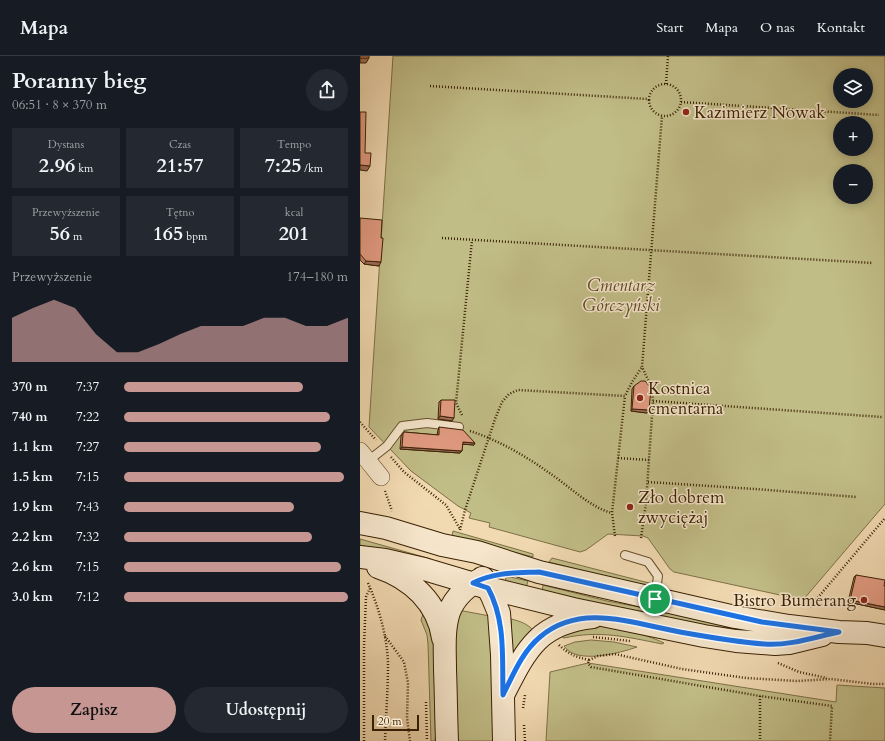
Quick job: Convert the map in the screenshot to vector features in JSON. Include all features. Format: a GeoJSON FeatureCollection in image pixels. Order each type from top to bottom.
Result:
{"type":"FeatureCollection","features":[{"type":"Feature","properties":{"kind":"street"},"geometry":{"type":"LineString","coordinates":[[364,456],[381,477]]}},
{"type":"Feature","properties":{"kind":"street"},"geometry":{"type":"LineString","coordinates":[[360,523],[386,528],[477,552],[539,572],[655,599],[762,622],[839,632],[867,633],[885,636]]}},
{"type":"Feature","properties":{"kind":"street"},"geometry":{"type":"LineString","coordinates":[[442,544],[457,553],[481,583],[499,613],[504,741]]}},
{"type":"Feature","properties":{"kind":"street"},"geometry":{"type":"LineString","coordinates":[[360,557],[385,560],[424,568],[613,618],[686,633],[736,641],[765,644],[789,643],[839,632]]}},
{"type":"Feature","properties":{"kind":"street"},"geometry":{"type":"LineString","coordinates":[[363,569],[382,568],[405,580],[418,590],[427,600],[437,617],[442,629],[444,644],[447,741]]}},
{"type":"Feature","properties":{"kind":"street"},"geometry":{"type":"LineString","coordinates":[[444,644],[447,620],[450,611],[455,601],[463,591],[499,574],[539,572]]}},
{"type":"Feature","properties":{"kind":"street"},"geometry":{"type":"LineString","coordinates":[[503,695],[523,657],[541,636],[559,625],[576,619],[593,617],[613,618]]}},
{"type":"Feature","properties":{"kind":"lane"},"geometry":{"type":"LineString","coordinates":[[364,456],[383,449],[402,426],[427,423],[459,427]]}},
{"type":"Feature","properties":{"kind":"lane"},"geometry":{"type":"LineString","coordinates":[[625,555],[648,562],[658,576],[655,599]]}},
{"type":"Feature","properties":{"kind":"path"},"geometry":{"type":"LineString","coordinates":[[666,84],[668,56]]}},
{"type":"Feature","properties":{"kind":"path"},"geometry":{"type":"LineString","coordinates":[[666,84],[674,87],[680,93],[681,102],[678,110],[671,115],[662,116],[655,113],[650,107],[648,99],[651,91],[657,86],[666,84]]}},
{"type":"Feature","properties":{"kind":"path"},"geometry":{"type":"LineString","coordinates":[[430,86],[648,99]]}},
{"type":"Feature","properties":{"kind":"path"},"geometry":{"type":"LineString","coordinates":[[681,102],[879,115]]}},
{"type":"Feature","properties":{"kind":"path"},"geometry":{"type":"LineString","coordinates":[[615,536],[612,513],[625,396],[642,367],[662,116]]}},
{"type":"Feature","properties":{"kind":"path"},"geometry":{"type":"LineString","coordinates":[[442,238],[873,263]]}},
{"type":"Feature","properties":{"kind":"path"},"geometry":{"type":"LineString","coordinates":[[468,430],[456,403],[472,240]]}},
{"type":"Feature","properties":{"kind":"path"},"geometry":{"type":"LineString","coordinates":[[641,538],[648,482],[653,401],[651,386],[642,367]]}},
{"type":"Feature","properties":{"kind":"path"},"geometry":{"type":"LineString","coordinates":[[360,422],[404,472],[446,505],[460,530],[488,437],[502,402],[509,394],[518,390],[625,396]]}},
{"type":"Feature","properties":{"kind":"path"},"geometry":{"type":"LineString","coordinates":[[653,401],[882,417]]}},
{"type":"Feature","properties":{"kind":"path"},"geometry":{"type":"LineString","coordinates":[[459,427],[488,437],[521,454],[549,472],[601,510],[612,513]]}},
{"type":"Feature","properties":{"kind":"path"},"geometry":{"type":"LineString","coordinates":[[618,458],[649,460]]}},
{"type":"Feature","properties":{"kind":"path"},"geometry":{"type":"LineString","coordinates":[[381,477],[392,513]]}},
{"type":"Feature","properties":{"kind":"path"},"geometry":{"type":"LineString","coordinates":[[648,482],[755,488],[857,497]]}},
{"type":"Feature","properties":{"kind":"path"},"geometry":{"type":"LineString","coordinates":[[810,607],[885,518]]}},
{"type":"Feature","properties":{"kind":"path"},"geometry":{"type":"LineString","coordinates":[[363,569],[384,629],[388,662],[385,741]]}},
{"type":"Feature","properties":{"kind":"path"},"geometry":{"type":"LineString","coordinates":[[364,741],[366,597],[370,588]]}},
{"type":"Feature","properties":{"kind":"path"},"geometry":{"type":"LineString","coordinates":[[384,635],[404,662],[408,683],[407,718],[410,741]]}},
{"type":"Feature","properties":{"kind":"path"},"geometry":{"type":"LineString","coordinates":[[586,637],[638,642]]}},
{"type":"Feature","properties":{"kind":"path"},"geometry":{"type":"LineString","coordinates":[[554,646],[563,642]]}},
{"type":"Feature","properties":{"kind":"path"},"geometry":{"type":"LineString","coordinates":[[558,644],[577,658],[589,660],[598,656],[615,654],[682,669],[746,678],[797,681],[831,679]]}},
{"type":"Feature","properties":{"kind":"path"},"geometry":{"type":"LineString","coordinates":[[589,660],[588,663],[591,667],[760,696],[832,706],[830,741]]}},
{"type":"Feature","properties":{"kind":"path"},"geometry":{"type":"LineString","coordinates":[[773,663],[784,662]]}},
{"type":"Feature","properties":{"kind":"path"},"geometry":{"type":"LineString","coordinates":[[778,663],[799,672],[831,679],[885,684]]}},
{"type":"Feature","properties":{"kind":"path"},"geometry":{"type":"LineString","coordinates":[[523,712],[525,691]]}},
{"type":"Feature","properties":{"kind":"path"},"geometry":{"type":"LineString","coordinates":[[760,696],[760,741]]}},
{"type":"Feature","properties":{"kind":"path"},"geometry":{"type":"LineString","coordinates":[[426,698],[426,741]]}},
{"type":"Feature","properties":{"kind":"path"},"geometry":{"type":"LineString","coordinates":[[523,719],[525,741]]}},
{"type":"Feature","properties":{"kind":"green space","name":"Cmentarz Górczyński"},"geometry":{"type":"Polygon","coordinates":[[[393,56],[885,56],[885,504],[803,600],[674,572],[670,569],[648,538],[643,536],[608,534],[586,550],[580,552],[489,527],[490,523],[469,518],[471,513],[458,506],[411,471],[369,427],[393,56]]]}},
{"type":"Feature","properties":{"kind":"green space"},"geometry":{"type":"Polygon","coordinates":[[[453,531],[533,554],[533,557],[452,536],[453,531]]]}},
{"type":"Feature","properties":{"kind":"green space"},"geometry":{"type":"Polygon","coordinates":[[[360,539],[431,559],[430,564],[360,545],[360,539]]]}},
{"type":"Feature","properties":{"kind":"green space"},"geometry":{"type":"Polygon","coordinates":[[[552,558],[653,584],[646,587],[549,562],[552,558]]]}},
{"type":"Feature","properties":{"kind":"green space"},"geometry":{"type":"Polygon","coordinates":[[[510,577],[528,581],[526,588],[505,581],[506,578],[510,577]]]}},
{"type":"Feature","properties":{"kind":"green space"},"geometry":{"type":"Polygon","coordinates":[[[543,585],[607,601],[772,632],[745,634],[542,592],[543,585]]]}},
{"type":"Feature","properties":{"kind":"green space"},"geometry":{"type":"Polygon","coordinates":[[[458,610],[490,616],[495,741],[455,741],[454,638],[458,610]]]}},
{"type":"Feature","properties":{"kind":"green space"},"geometry":{"type":"Polygon","coordinates":[[[424,611],[435,638],[437,720],[435,741],[431,741],[428,644],[427,635],[421,620],[424,611]]]}},
{"type":"Feature","properties":{"kind":"green space"},"geometry":{"type":"Polygon","coordinates":[[[511,619],[524,623],[534,631],[512,657],[511,619]]]}},
{"type":"Feature","properties":{"kind":"green space"},"geometry":{"type":"Polygon","coordinates":[[[594,626],[630,631],[664,643],[662,644],[613,635],[590,635],[564,638],[557,634],[594,626]]]}},
{"type":"Feature","properties":{"kind":"green space"},"geometry":{"type":"Polygon","coordinates":[[[591,640],[614,642],[637,647],[610,654],[588,656],[570,652],[564,646],[575,642],[591,640]]]}},
{"type":"Feature","properties":{"kind":"green space"},"geometry":{"type":"Polygon","coordinates":[[[588,663],[836,702],[837,685],[885,688],[885,741],[546,741],[550,672],[588,663]]]}},
{"type":"Feature","properties":{"kind":"building"},"geometry":{"type":"Polygon","coordinates":[[[360,56],[369,56],[369,58],[360,58],[360,56]]]}},
{"type":"Feature","properties":{"kind":"building"},"geometry":{"type":"Polygon","coordinates":[[[360,112],[366,112],[365,153],[371,153],[370,166],[360,165],[360,112]]]}},
{"type":"Feature","properties":{"kind":"building"},"geometry":{"type":"Polygon","coordinates":[[[360,218],[382,220],[381,238],[383,238],[381,262],[366,261],[360,254],[360,218]]]}},
{"type":"Feature","properties":{"kind":"building","name":"Kostnica cmentarna"},"geometry":{"type":"Polygon","coordinates":[[[641,381],[645,381],[651,388],[649,410],[632,409],[634,386],[641,381]]]}},
{"type":"Feature","properties":{"kind":"building"},"geometry":{"type":"Polygon","coordinates":[[[441,400],[455,400],[454,418],[440,416],[441,400]]]}},
{"type":"Feature","properties":{"kind":"building"},"geometry":{"type":"Polygon","coordinates":[[[439,427],[463,430],[475,443],[463,442],[462,451],[402,447],[404,432],[439,435],[439,427]]]}},
{"type":"Feature","properties":{"kind":"building"},"geometry":{"type":"Polygon","coordinates":[[[856,575],[885,580],[885,607],[850,600],[856,575]]]}},
{"type":"Feature","properties":{"kind":"place","name":"Kazimierz Nowak"},"geometry":{"type":"Point","coordinates":[686,112]}},
{"type":"Feature","properties":{"kind":"place","name":"Kostnica cmentarna"},"geometry":{"type":"Point","coordinates":[640,398]}},
{"type":"Feature","properties":{"kind":"place","name":"Zło dobrem zwyciężaj"},"geometry":{"type":"Point","coordinates":[630,507]}},
{"type":"Feature","properties":{"kind":"place","name":"Bistro Bumerang"},"geometry":{"type":"Point","coordinates":[864,600]}},
{"type":"Feature","properties":{"kind":"route"},"geometry":{"type":"LineString","coordinates":[[539,572],[655,599],[762,622],[839,632],[789,643],[765,644],[680,632],[613,618],[593,617],[576,619],[553,628],[541,636],[526,651],[503,695],[499,613],[488,588],[473,583],[482,578],[499,574],[539,572]]}}]}
